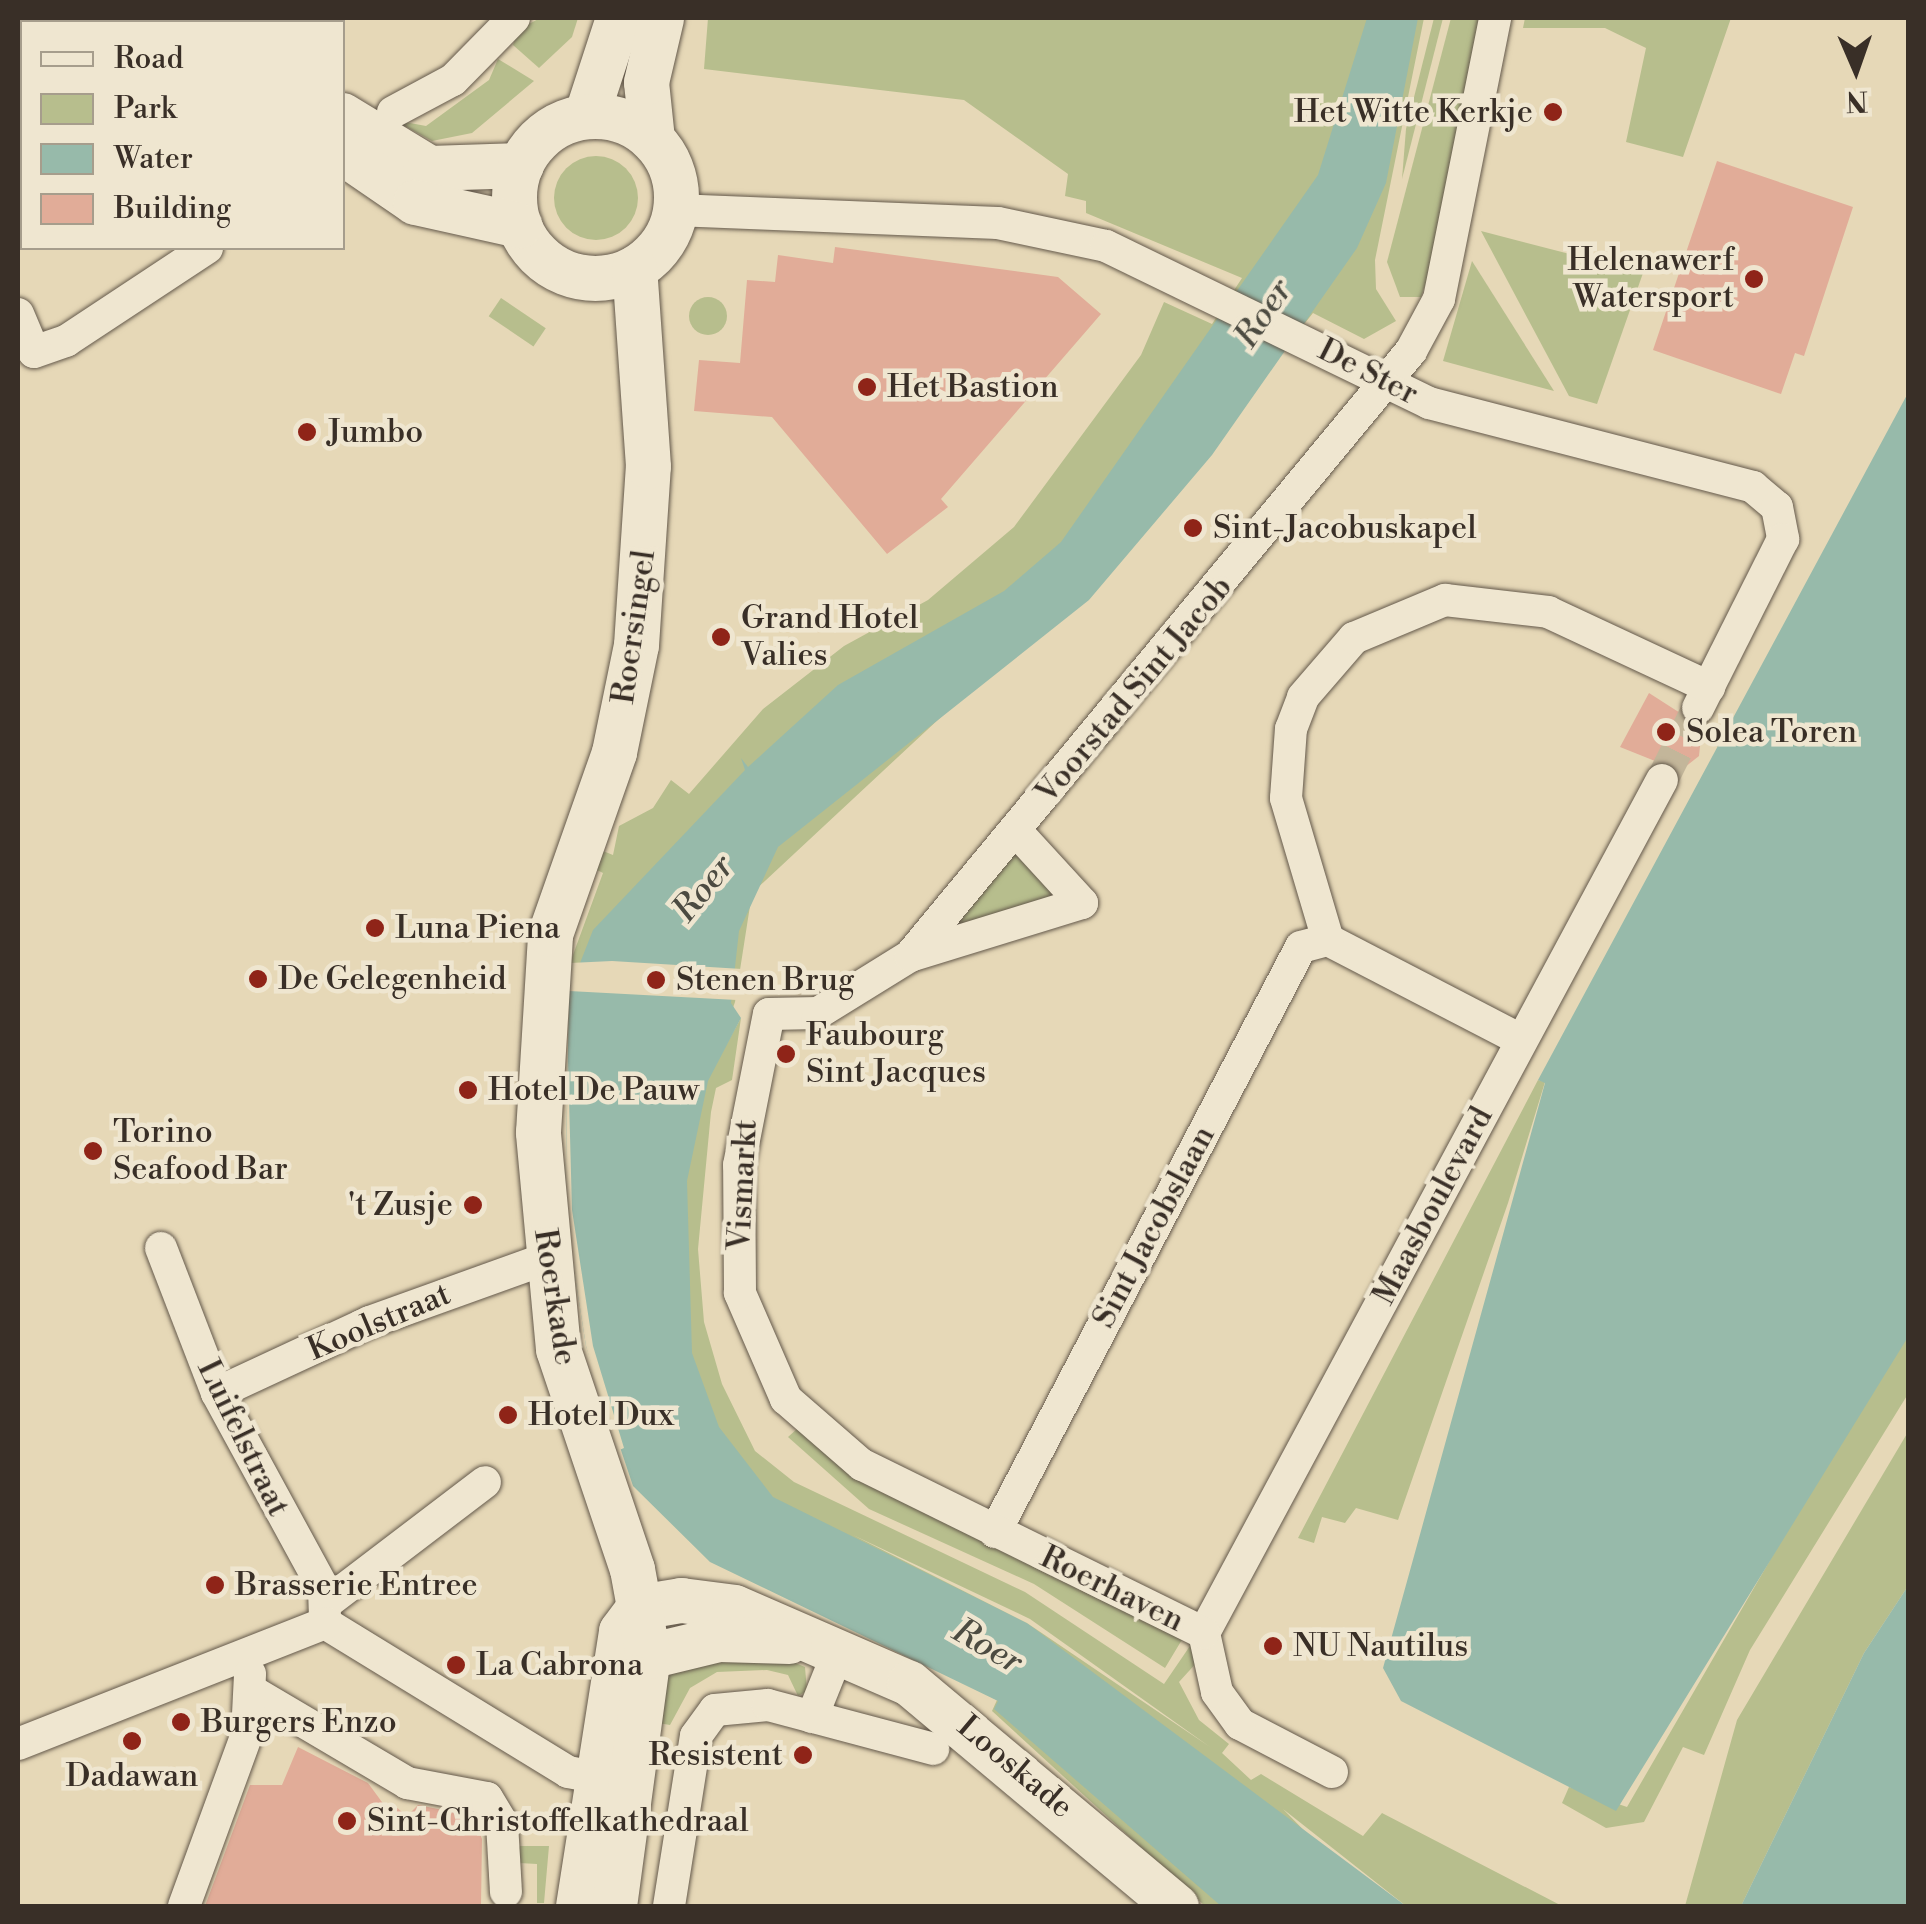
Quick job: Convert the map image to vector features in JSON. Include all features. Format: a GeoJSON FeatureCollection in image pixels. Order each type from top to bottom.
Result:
{"type":"FeatureCollection","features":[{"type":"Feature","properties":{"kind":"main road"},"geometry":{"type":"LineString","coordinates":[[586,116],[618,18]]}},
{"type":"Feature","properties":{"kind":"main road"},"geometry":{"type":"LineString","coordinates":[[652,139],[646,82],[661,18]]}},
{"type":"Feature","properties":{"kind":"main road"},"geometry":{"type":"LineString","coordinates":[[586,116],[625,122],[652,139],[671,168],[676,210],[660,245],[634,268],[600,277],[566,272],[537,253],[519,225],[521,165],[544,134],[586,116]]}},
{"type":"Feature","properties":{"kind":"main road"},"geometry":{"type":"LineString","coordinates":[[345,117],[430,168],[521,165]]}},
{"type":"Feature","properties":{"kind":"main road"},"geometry":{"type":"LineString","coordinates":[[345,154],[415,202],[519,225]]}},
{"type":"Feature","properties":{"kind":"main road","name":"Roersingel"},"geometry":{"type":"LineString","coordinates":[[542,976],[614,752],[636,645],[648,466],[634,268]]}},
{"type":"Feature","properties":{"kind":"main road","name":"Roerkade"},"geometry":{"type":"LineString","coordinates":[[542,976],[545,1259],[558,1349],[639,1607],[648,1656],[617,1781]]}},
{"type":"Feature","properties":{"kind":"main road","name":"Looskade"},"geometry":{"type":"LineString","coordinates":[[639,1607],[707,1601],[838,1650],[941,1705],[1176,1906]]}},
{"type":"Feature","properties":{"kind":"main road"},"geometry":{"type":"LineString","coordinates":[[614,1906],[621,1631],[639,1607]]}},
{"type":"Feature","properties":{"kind":"main road","name":"Looskade"},"geometry":{"type":"LineString","coordinates":[[648,1656],[752,1637],[838,1650]]}},
{"type":"Feature","properties":{"kind":"main road"},"geometry":{"type":"LineString","coordinates":[[578,1906],[617,1781]]}},
{"type":"Feature","properties":{"kind":"street"},"geometry":{"type":"LineString","coordinates":[[393,112],[453,80],[514,18]]}},
{"type":"Feature","properties":{"kind":"street","name":"Voorstad Sint Jacob"},"geometry":{"type":"LineString","coordinates":[[910,956],[1389,384],[1439,299],[1495,18]]}},
{"type":"Feature","properties":{"kind":"street","name":"De Ster"},"geometry":{"type":"LineString","coordinates":[[676,210],[998,222],[1106,246],[1197,286],[1429,403],[1754,487],[1777,507],[1776,556],[1704,697],[1548,612],[1494,599],[1400,611],[1354,638],[1304,698],[1286,759],[1290,831],[1328,940]]}},
{"type":"Feature","properties":{"kind":"street"},"geometry":{"type":"LineString","coordinates":[[18,314],[34,352],[115,316],[204,250]]}},
{"type":"Feature","properties":{"kind":"street","name":"Maasboulevard"},"geometry":{"type":"LineString","coordinates":[[1204,1633],[1662,780]]}},
{"type":"Feature","properties":{"kind":"street","name":"Voorstad Sint Jacob"},"geometry":{"type":"LineString","coordinates":[[770,1014],[818,1013],[910,956],[1082,903],[1016,831]]}},
{"type":"Feature","properties":{"kind":"street"},"geometry":{"type":"LineString","coordinates":[[1328,940],[1520,1040]]}},
{"type":"Feature","properties":{"kind":"street","name":"Sint Jacobslaan"},"geometry":{"type":"LineString","coordinates":[[995,1532],[1301,947],[1328,940]]}},
{"type":"Feature","properties":{"kind":"street","name":"Vismarkt"},"geometry":{"type":"LineString","coordinates":[[770,1014],[734,1219],[740,1293],[763,1360],[786,1400],[862,1465],[995,1532]]}},
{"type":"Feature","properties":{"kind":"street","name":"Luifelstraat"},"geometry":{"type":"LineString","coordinates":[[162,1248],[217,1393],[327,1612]]}},
{"type":"Feature","properties":{"kind":"street","name":"Koolstraat"},"geometry":{"type":"LineString","coordinates":[[217,1393],[370,1322],[545,1259]]}},
{"type":"Feature","properties":{"kind":"street"},"geometry":{"type":"LineString","coordinates":[[18,1744],[246,1660],[327,1612],[485,1482]]}},
{"type":"Feature","properties":{"kind":"street","name":"Roerhaven"},"geometry":{"type":"LineString","coordinates":[[995,1532],[1204,1633],[1218,1692],[1240,1724],[1332,1772]]}},
{"type":"Feature","properties":{"kind":"street"},"geometry":{"type":"LineString","coordinates":[[327,1612],[568,1772],[617,1781]]}},
{"type":"Feature","properties":{"kind":"street"},"geometry":{"type":"LineString","coordinates":[[812,1718],[838,1650]]}},
{"type":"Feature","properties":{"kind":"street"},"geometry":{"type":"LineString","coordinates":[[184,1906],[255,1693],[246,1660]]}},
{"type":"Feature","properties":{"kind":"street"},"geometry":{"type":"LineString","coordinates":[[255,1693],[407,1782],[487,1798],[502,1823],[506,1892]]}},
{"type":"Feature","properties":{"kind":"street"},"geometry":{"type":"LineString","coordinates":[[669,1906],[696,1736],[715,1710],[744,1702],[932,1749]]}},
{"type":"Feature","properties":{"kind":"green space"},"geometry":{"type":"Polygon","coordinates":[[[540,18],[578,18],[572,37],[539,68],[513,45],[518,30],[540,18]]]}},
{"type":"Feature","properties":{"kind":"green space"},"geometry":{"type":"Polygon","coordinates":[[[708,18],[1424,18],[1375,260],[1376,289],[1396,321],[1364,339],[1313,313],[1091,593],[985,676],[752,893],[735,1002],[708,1078],[741,1018],[732,1080],[716,1088],[711,1112],[698,1249],[704,1322],[722,1384],[755,1451],[794,1482],[1025,1592],[1164,1684],[1192,1643],[1199,1660],[1179,1682],[1199,1720],[1229,1744],[1222,1753],[1251,1780],[1261,1774],[1363,1836],[1382,1813],[1562,1906],[1406,1906],[1283,1809],[1378,1906],[1205,1906],[992,1711],[997,1700],[713,1559],[570,963],[603,873],[591,867],[598,849],[613,855],[619,826],[653,808],[671,780],[689,794],[763,709],[844,646],[928,600],[1014,527],[1141,355],[1164,302],[1212,324],[1242,278],[1086,213],[1086,201],[1065,196],[1068,174],[964,100],[704,69],[708,18]]]}},
{"type":"Feature","properties":{"kind":"green space"},"geometry":{"type":"Polygon","coordinates":[[[1434,18],[1443,18],[1402,179],[1406,129],[1434,18]]]}},
{"type":"Feature","properties":{"kind":"green space"},"geometry":{"type":"Polygon","coordinates":[[[1451,18],[1483,18],[1429,274],[1421,297],[1400,297],[1387,262],[1451,18]]]}},
{"type":"Feature","properties":{"kind":"green space"},"geometry":{"type":"Polygon","coordinates":[[[1525,18],[1731,18],[1683,157],[1626,142],[1646,48],[1605,28],[1523,28],[1525,18]]]}},
{"type":"Feature","properties":{"kind":"green space"},"geometry":{"type":"Polygon","coordinates":[[[498,59],[534,81],[472,133],[432,141],[394,120],[426,126],[489,80],[498,59]]]}},
{"type":"Feature","properties":{"kind":"green space"},"geometry":{"type":"Polygon","coordinates":[[[596,156],[612,159],[626,168],[635,182],[635,214],[626,228],[612,237],[596,240],[580,237],[566,228],[557,214],[554,198],[557,182],[566,168],[580,159],[596,156]]]}},
{"type":"Feature","properties":{"kind":"green space"},"geometry":{"type":"Polygon","coordinates":[[[1481,231],[1643,273],[1597,404],[1569,396],[1481,231]]]}},
{"type":"Feature","properties":{"kind":"green space"},"geometry":{"type":"Polygon","coordinates":[[[1472,261],[1554,391],[1443,361],[1472,261]]]}},
{"type":"Feature","properties":{"kind":"green space"},"geometry":{"type":"Polygon","coordinates":[[[708,297],[722,302],[727,316],[722,330],[708,335],[694,330],[689,316],[694,302],[708,297]]]}},
{"type":"Feature","properties":{"kind":"green space"},"geometry":{"type":"Polygon","coordinates":[[[501,298],[546,328],[533,346],[489,316],[501,298]]]}},
{"type":"Feature","properties":{"kind":"green space"},"geometry":{"type":"Polygon","coordinates":[[[1018,849],[1063,895],[948,930],[1018,849]]]}},
{"type":"Feature","properties":{"kind":"green space"},"geometry":{"type":"Polygon","coordinates":[[[1538,1080],[1545,1082],[1508,1203],[1398,1520],[1356,1508],[1345,1523],[1322,1517],[1314,1543],[1298,1538],[1538,1080]]]}},
{"type":"Feature","properties":{"kind":"green space"},"geometry":{"type":"Polygon","coordinates":[[[1908,1337],[1908,1394],[1750,1650],[1704,1755],[1683,1747],[1644,1822],[1606,1828],[1562,1803],[1569,1787],[1627,1807],[1875,1379],[1908,1337]]]}},
{"type":"Feature","properties":{"kind":"green space"},"geometry":{"type":"Polygon","coordinates":[[[798,1428],[956,1525],[1183,1638],[1165,1668],[1034,1584],[869,1509],[788,1437],[798,1428]]]}},
{"type":"Feature","properties":{"kind":"green space"},"geometry":{"type":"Polygon","coordinates":[[[1908,1432],[1908,1586],[1864,1653],[1741,1906],[1685,1906],[1737,1720],[1908,1432]]]}},
{"type":"Feature","properties":{"kind":"green space"},"geometry":{"type":"Polygon","coordinates":[[[762,1649],[805,1667],[807,1691],[798,1696],[788,1675],[767,1670],[717,1672],[690,1688],[670,1725],[652,1722],[671,1667],[762,1649]]]}},
{"type":"Feature","properties":{"kind":"green space"},"geometry":{"type":"Polygon","coordinates":[[[519,1846],[549,1846],[544,1903],[537,1903],[537,1864],[519,1863],[519,1846]]]}},
{"type":"Feature","properties":{"kind":"water","name":"Roer"},"geometry":{"type":"Polygon","coordinates":[[[1367,18],[1418,18],[1386,183],[1357,248],[1212,455],[1089,600],[778,847],[739,931],[731,1003],[741,1018],[708,1081],[687,1181],[692,1353],[719,1427],[773,1497],[1027,1623],[1406,1906],[1221,1906],[994,1709],[998,1701],[710,1562],[633,1486],[586,1346],[565,1212],[569,991],[593,930],[745,770],[741,758],[748,767],[838,685],[1004,591],[1061,542],[1318,175],[1367,18]]]}},
{"type":"Feature","properties":{"kind":"water"},"geometry":{"type":"Polygon","coordinates":[[[1908,393],[1908,1337],[1616,1811],[1401,1701],[1383,1668],[1545,1083],[1538,1080],[1908,393]]]}},
{"type":"Feature","properties":{"kind":"water"},"geometry":{"type":"Polygon","coordinates":[[[1908,1586],[1908,1906],[1741,1906],[1864,1653],[1908,1586]]]}},
{"type":"Feature","properties":{"kind":"pier","name":"Stenen Brug"},"geometry":{"type":"Polygon","coordinates":[[[612,961],[742,969],[742,981],[737,1000],[569,991],[570,963],[612,961]]]}},
{"type":"Feature","properties":{"kind":"pier"},"geometry":{"type":"Polygon","coordinates":[[[568,1061],[572,1210],[593,1346],[624,1448],[617,1451],[586,1346],[565,1212],[568,1061]]]}},
{"type":"Feature","properties":{"kind":"pier"},"geometry":{"type":"Polygon","coordinates":[[[853,1535],[1030,1619],[1210,1747],[1027,1623],[853,1535]]]}},
{"type":"Feature","properties":{"kind":"building","name":"Helenawerf Watersport"},"geometry":{"type":"Polygon","coordinates":[[[1717,161],[1853,207],[1804,356],[1795,353],[1781,394],[1653,350],[1717,161]]]}},
{"type":"Feature","properties":{"kind":"building","name":"Het Bastion"},"geometry":{"type":"Polygon","coordinates":[[[835,247],[1058,277],[1101,314],[941,499],[948,507],[887,554],[772,417],[694,411],[699,360],[740,363],[747,280],[775,282],[778,255],[833,263],[835,247]]]}},
{"type":"Feature","properties":{"kind":"building","name":"Solea Toren"},"geometry":{"type":"Polygon","coordinates":[[[1649,693],[1702,727],[1699,756],[1680,771],[1620,747],[1649,693]]]}},
{"type":"Feature","properties":{"kind":"building","name":"Sint-Christoffelkathedraal"},"geometry":{"type":"Polygon","coordinates":[[[298,1747],[368,1783],[390,1813],[396,1807],[407,1816],[418,1805],[473,1816],[482,1839],[481,1905],[205,1906],[250,1785],[282,1785],[298,1747]]]}},
{"type":"Feature","properties":{"kind":"tunnel"},"geometry":{"type":"LineString","coordinates":[[1662,780],[1698,708]]}},
{"type":"Feature","properties":{"kind":"place","name":"Het Witte Kerkje"},"geometry":{"type":"Point","coordinates":[1553,112]}},
{"type":"Feature","properties":{"kind":"place","name":"Helenawerf Watersport"},"geometry":{"type":"Point","coordinates":[1754,279]}},
{"type":"Feature","properties":{"kind":"place","name":"Het Bastion"},"geometry":{"type":"Point","coordinates":[867,387]}},
{"type":"Feature","properties":{"kind":"place","name":"Jumbo"},"geometry":{"type":"Point","coordinates":[307,432]}},
{"type":"Feature","properties":{"kind":"place","name":"Sint-Jacobuskapel"},"geometry":{"type":"Point","coordinates":[1193,528]}},
{"type":"Feature","properties":{"kind":"place","name":"Grand Hotel Valies"},"geometry":{"type":"Point","coordinates":[721,637]}},
{"type":"Feature","properties":{"kind":"place","name":"Solea Toren"},"geometry":{"type":"Point","coordinates":[1666,732]}},
{"type":"Feature","properties":{"kind":"place","name":"Luna Piena"},"geometry":{"type":"Point","coordinates":[375,928]}},
{"type":"Feature","properties":{"kind":"place","name":"De Gelegenheid"},"geometry":{"type":"Point","coordinates":[258,979]}},
{"type":"Feature","properties":{"kind":"place","name":"Stenen Brug"},"geometry":{"type":"Point","coordinates":[656,980]}},
{"type":"Feature","properties":{"kind":"place","name":"Faubourg Sint Jacques"},"geometry":{"type":"Point","coordinates":[786,1054]}},
{"type":"Feature","properties":{"kind":"place","name":"Hotel De Pauw"},"geometry":{"type":"Point","coordinates":[468,1090]}},
{"type":"Feature","properties":{"kind":"place","name":"Torino Seafood Bar"},"geometry":{"type":"Point","coordinates":[93,1151]}},
{"type":"Feature","properties":{"kind":"place","name":"'t Zusje"},"geometry":{"type":"Point","coordinates":[473,1205]}},
{"type":"Feature","properties":{"kind":"place","name":"Hotel Dux"},"geometry":{"type":"Point","coordinates":[508,1415]}},
{"type":"Feature","properties":{"kind":"place","name":"Brasserie Entree"},"geometry":{"type":"Point","coordinates":[215,1585]}},
{"type":"Feature","properties":{"kind":"place","name":"NU Nautilus"},"geometry":{"type":"Point","coordinates":[1273,1646]}},
{"type":"Feature","properties":{"kind":"place","name":"La Cabrona"},"geometry":{"type":"Point","coordinates":[456,1665]}},
{"type":"Feature","properties":{"kind":"place","name":"Burgers Enzo"},"geometry":{"type":"Point","coordinates":[181,1722]}},
{"type":"Feature","properties":{"kind":"place","name":"Dadawan"},"geometry":{"type":"Point","coordinates":[132,1741]}},
{"type":"Feature","properties":{"kind":"place","name":"Resistent"},"geometry":{"type":"Point","coordinates":[803,1755]}},
{"type":"Feature","properties":{"kind":"place","name":"Sint-Christoffelkathedraal"},"geometry":{"type":"Point","coordinates":[347,1821]}}]}
